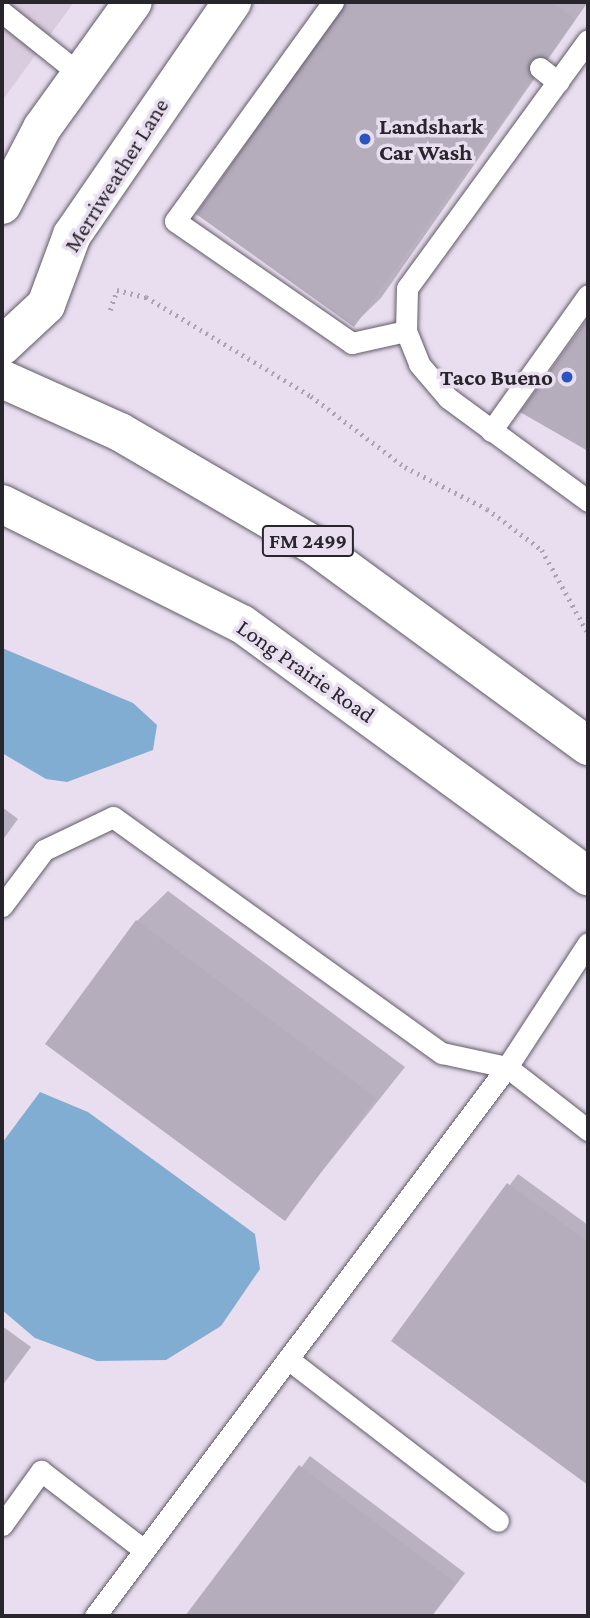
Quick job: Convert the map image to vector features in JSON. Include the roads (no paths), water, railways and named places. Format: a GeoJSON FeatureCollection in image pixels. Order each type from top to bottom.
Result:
{"type":"FeatureCollection","features":[{"type":"Feature","properties":{"kind":"main road"},"geometry":{"type":"LineString","coordinates":[[2,205],[42,128],[134,2]]}},
{"type":"Feature","properties":{"kind":"main road","name":"Merriweather Lane"},"geometry":{"type":"LineString","coordinates":[[2,346],[46,304],[72,235],[232,2]]}},
{"type":"Feature","properties":{"kind":"main road","name":"FM 2499"},"geometry":{"type":"LineString","coordinates":[[2,379],[120,432],[312,544],[588,746]]}},
{"type":"Feature","properties":{"kind":"main road","name":"Long Prairie Road"},"geometry":{"type":"LineString","coordinates":[[2,503],[242,624],[588,876]]}},
{"type":"Feature","properties":{"kind":"lane"},"geometry":{"type":"LineString","coordinates":[[333,2],[175,221],[352,344],[406,331]]}},
{"type":"Feature","properties":{"kind":"lane"},"geometry":{"type":"LineString","coordinates":[[2,12],[80,75]]}},
{"type":"Feature","properties":{"kind":"lane"},"geometry":{"type":"LineString","coordinates":[[588,40],[581,64],[558,82],[407,288],[406,331],[419,364],[491,431],[588,501]]}},
{"type":"Feature","properties":{"kind":"lane"},"geometry":{"type":"LineString","coordinates":[[540,68],[558,82]]}},
{"type":"Feature","properties":{"kind":"lane"},"geometry":{"type":"LineString","coordinates":[[491,431],[588,295]]}},
{"type":"Feature","properties":{"kind":"lane"},"geometry":{"type":"LineString","coordinates":[[2,906],[44,850],[113,817],[442,1053],[507,1068],[588,1130]]}},
{"type":"Feature","properties":{"kind":"lane"},"geometry":{"type":"LineString","coordinates":[[94,1616],[507,1068],[588,943]]}},
{"type":"Feature","properties":{"kind":"lane"},"geometry":{"type":"LineString","coordinates":[[288,1359],[498,1521]]}},
{"type":"Feature","properties":{"kind":"lane"},"geometry":{"type":"LineString","coordinates":[[2,1525],[41,1471],[144,1550]]}},
{"type":"Feature","properties":{"kind":"water"},"geometry":{"type":"Polygon","coordinates":[[[2,648],[133,703],[157,725],[153,750],[67,782],[46,779],[2,753],[2,648]]]}},
{"type":"Feature","properties":{"kind":"water"},"geometry":{"type":"Polygon","coordinates":[[[40,1092],[88,1112],[255,1234],[260,1269],[221,1326],[166,1360],[97,1361],[35,1338],[2,1310],[2,1143],[40,1092]]]}},
{"type":"Feature","properties":{"kind":"place","name":"Landshark Car Wash"},"geometry":{"type":"Point","coordinates":[365,139]}},
{"type":"Feature","properties":{"kind":"place","name":"Taco Bueno"},"geometry":{"type":"Point","coordinates":[567,377]}}]}
